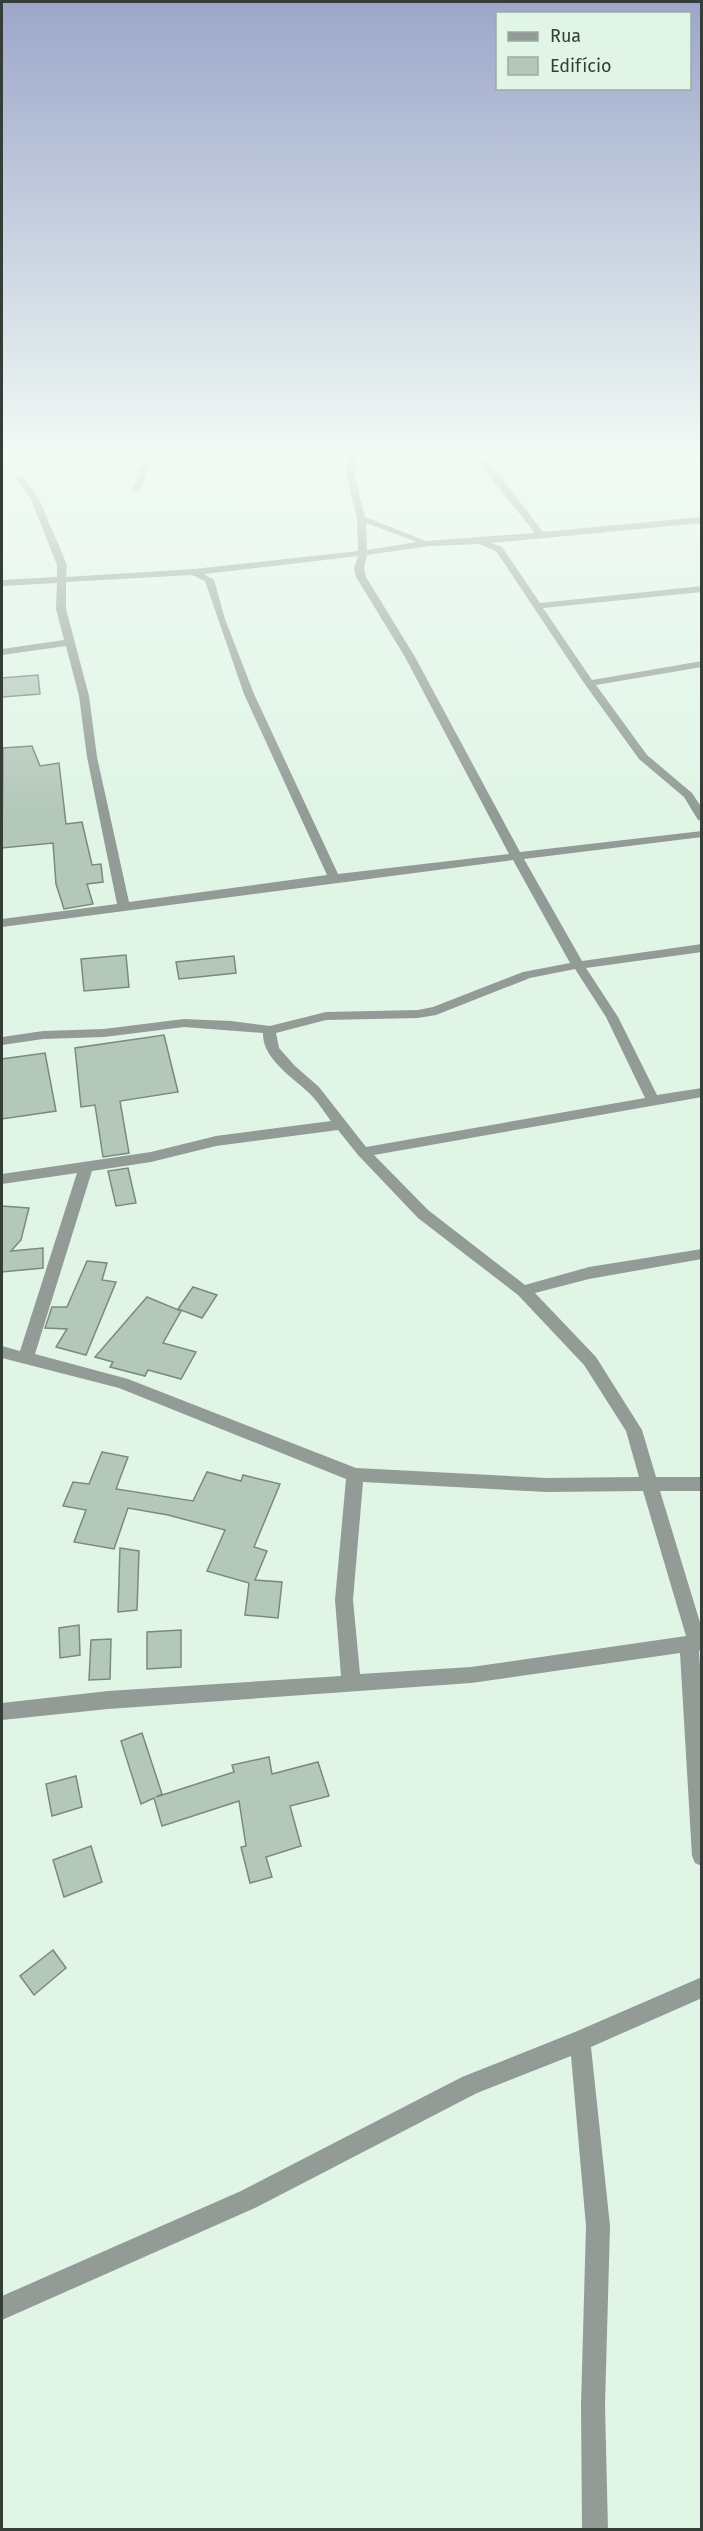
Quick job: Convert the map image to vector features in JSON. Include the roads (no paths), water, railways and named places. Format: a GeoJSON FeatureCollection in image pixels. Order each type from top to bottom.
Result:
{"type":"FeatureCollection","features":[{"type":"Feature","properties":{"kind":"street"},"geometry":{"type":"LineString","coordinates":[[62,574],[61,609],[84,696],[92,757],[124,907]]}},
{"type":"Feature","properties":{"kind":"street"},"geometry":{"type":"LineString","coordinates":[[2,584],[155,574]]}},
{"type":"Feature","properties":{"kind":"street"},"geometry":{"type":"LineString","coordinates":[[198,574],[209,580],[222,626],[253,704],[333,878]]}},
{"type":"Feature","properties":{"kind":"street"},"geometry":{"type":"LineString","coordinates":[[209,580],[214,574]]}},
{"type":"Feature","properties":{"kind":"street"},"geometry":{"type":"LineString","coordinates":[[360,574],[411,657],[578,965],[612,1017],[653,1101]]}},
{"type":"Feature","properties":{"kind":"street"},"geometry":{"type":"LineString","coordinates":[[516,574],[589,683],[644,757],[688,795],[702,818]]}},
{"type":"Feature","properties":{"kind":"street"},"geometry":{"type":"LineString","coordinates":[[60,591],[102,577]]}},
{"type":"Feature","properties":{"kind":"street"},"geometry":{"type":"LineString","coordinates":[[537,606],[702,589]]}},
{"type":"Feature","properties":{"kind":"street"},"geometry":{"type":"LineString","coordinates":[[2,652],[70,642]]}},
{"type":"Feature","properties":{"kind":"street"},"geometry":{"type":"LineString","coordinates":[[589,683],[702,664]]}},
{"type":"Feature","properties":{"kind":"street"},"geometry":{"type":"LineString","coordinates":[[2,922],[333,878],[702,834]]}},
{"type":"Feature","properties":{"kind":"street"},"geometry":{"type":"LineString","coordinates":[[2,1041],[43,1035],[104,1033],[184,1023],[231,1024],[270,1030],[326,1016],[418,1014],[436,1011],[527,975],[578,965],[702,948]]}},
{"type":"Feature","properties":{"kind":"street"},"geometry":{"type":"LineString","coordinates":[[270,1030],[269,1038],[273,1049],[290,1069],[314,1090],[363,1152],[423,1214],[523,1291],[590,1361],[634,1430],[697,1643]]}},
{"type":"Feature","properties":{"kind":"street"},"geometry":{"type":"LineString","coordinates":[[363,1152],[702,1092]]}},
{"type":"Feature","properties":{"kind":"street"},"geometry":{"type":"LineString","coordinates":[[2,1179],[151,1157],[216,1141],[340,1125]]}},
{"type":"Feature","properties":{"kind":"street"},"geometry":{"type":"LineString","coordinates":[[26,1358],[86,1167]]}},
{"type":"Feature","properties":{"kind":"street"},"geometry":{"type":"LineString","coordinates":[[523,1291],[589,1273],[702,1254]]}},
{"type":"Feature","properties":{"kind":"street"},"geometry":{"type":"LineString","coordinates":[[2,1352],[122,1383],[355,1475],[547,1485],[702,1484]]}},
{"type":"Feature","properties":{"kind":"street"},"geometry":{"type":"LineString","coordinates":[[351,1683],[344,1600],[355,1475]]}},
{"type":"Feature","properties":{"kind":"street"},"geometry":{"type":"LineString","coordinates":[[2,1712],[97,1701],[471,1675],[697,1643]]}},
{"type":"Feature","properties":{"kind":"street"},"geometry":{"type":"LineString","coordinates":[[697,1643],[688,1644],[702,1856]]}},
{"type":"Feature","properties":{"kind":"street"},"geometry":{"type":"LineString","coordinates":[[2,2308],[249,2199],[470,2085],[580,2041],[702,1987]]}},
{"type":"Feature","properties":{"kind":"street"},"geometry":{"type":"LineString","coordinates":[[580,2041],[598,2226],[593,2404],[595,2529]]}}]}
